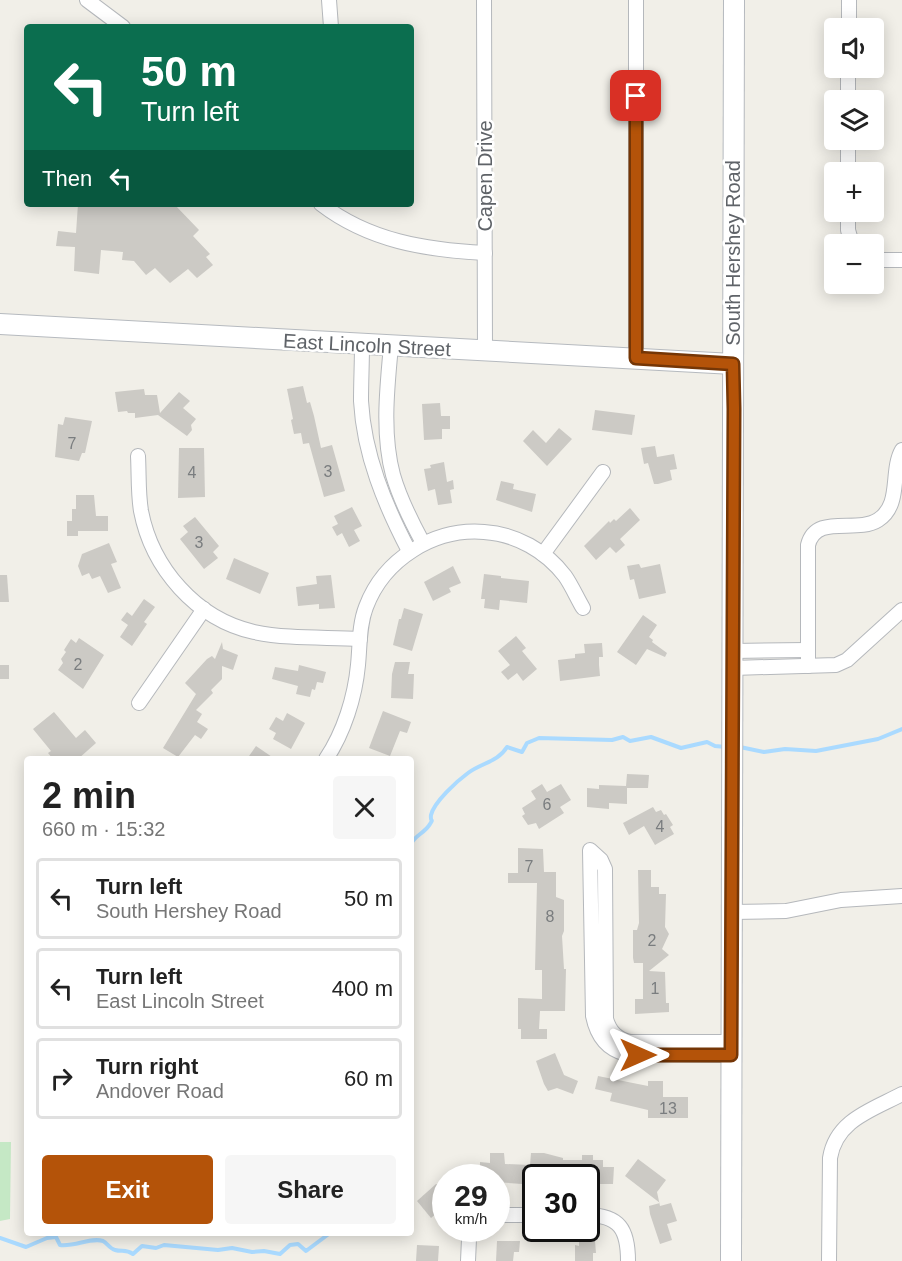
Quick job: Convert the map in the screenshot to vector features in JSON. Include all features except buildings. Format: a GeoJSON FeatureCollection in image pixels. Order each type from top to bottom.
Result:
{"type":"FeatureCollection","features":[{"type":"Feature","properties":{"kind":"main road","name":"South Hershey Road"},"geometry":{"type":"LineString","coordinates":[[731,1261],[734,0]]}},
{"type":"Feature","properties":{"kind":"main road","name":"East Lincoln Street"},"geometry":{"type":"LineString","coordinates":[[0,324],[733,364]]}},
{"type":"Feature","properties":{"kind":"street"},"geometry":{"type":"LineString","coordinates":[[87,0],[119,24]]}},
{"type":"Feature","properties":{"kind":"street"},"geometry":{"type":"LineString","coordinates":[[329,0],[331,24]]}},
{"type":"Feature","properties":{"kind":"street","name":"Capen Drive"},"geometry":{"type":"LineString","coordinates":[[484,0],[485,351]]}},
{"type":"Feature","properties":{"kind":"street"},"geometry":{"type":"LineString","coordinates":[[636,0],[636,358]]}},
{"type":"Feature","properties":{"kind":"street"},"geometry":{"type":"LineString","coordinates":[[849,0],[849,18]]}},
{"type":"Feature","properties":{"kind":"street"},"geometry":{"type":"LineString","coordinates":[[326,207],[346,220],[398,242],[441,251],[485,253]]}},
{"type":"Feature","properties":{"kind":"street"},"geometry":{"type":"LineString","coordinates":[[884,260],[902,260]]}},
{"type":"Feature","properties":{"kind":"street"},"geometry":{"type":"LineString","coordinates":[[362,345],[361,402],[365,432],[384,501],[410,551]]}},
{"type":"Feature","properties":{"kind":"street"},"geometry":{"type":"LineString","coordinates":[[391,346],[387,411],[390,459],[404,507],[423,543]]}},
{"type":"Feature","properties":{"kind":"street"},"geometry":{"type":"LineString","coordinates":[[808,666],[808,545],[810,538],[820,528],[866,525],[881,518],[891,503],[898,458],[902,450]]}},
{"type":"Feature","properties":{"kind":"street"},"geometry":{"type":"LineString","coordinates":[[138,456],[141,511],[151,545],[163,568],[177,586],[204,609],[217,617],[253,631],[274,635],[360,639]]}},
{"type":"Feature","properties":{"kind":"street"},"geometry":{"type":"LineString","coordinates":[[543,554],[603,472]]}},
{"type":"Feature","properties":{"kind":"street"},"geometry":{"type":"LineString","coordinates":[[327,756],[348,713],[358,668],[366,606],[375,588],[389,570],[410,551],[423,543],[448,534],[487,532],[517,539],[543,554],[566,577],[583,608]]}},
{"type":"Feature","properties":{"kind":"street"},"geometry":{"type":"LineString","coordinates":[[139,703],[204,609]]}},
{"type":"Feature","properties":{"kind":"street"},"geometry":{"type":"LineString","coordinates":[[733,660],[808,666],[829,666],[842,663],[902,610]]}},
{"type":"Feature","properties":{"kind":"street"},"geometry":{"type":"LineString","coordinates":[[733,660],[808,650]]}},
{"type":"Feature","properties":{"kind":"street"},"geometry":{"type":"LineString","coordinates":[[732,912],[786,911],[862,897],[902,896]]}},
{"type":"Feature","properties":{"kind":"street"},"geometry":{"type":"LineString","coordinates":[[599,925],[600,1001],[612,1032],[638,1048],[731,1048]]}},
{"type":"Feature","properties":{"kind":"street"},"geometry":{"type":"LineString","coordinates":[[829,1261],[830,1158],[833,1144],[840,1131],[851,1121],[902,1094]]}},
{"type":"Feature","properties":{"kind":"street"},"geometry":{"type":"LineString","coordinates":[[600,1216],[607,1217],[622,1228],[627,1240],[628,1261]]}},
{"type":"Feature","properties":{"kind":"street"},"geometry":{"type":"LineString","coordinates":[[468,1261],[469,1242]]}},
{"type":"Feature","properties":{"kind":"green space"},"geometry":{"type":"Polygon","coordinates":[[[0,1142],[11,1142],[10,1219],[0,1221],[0,1142]]]}},
{"type":"Feature","properties":{"kind":"waterway"},"geometry":{"type":"LineString","coordinates":[[740,747],[764,752],[785,749],[816,751],[878,739],[902,729]]}},
{"type":"Feature","properties":{"kind":"waterway"},"geometry":{"type":"LineString","coordinates":[[414,840],[428,827],[432,821],[431,815],[436,804],[446,792],[468,773],[499,756],[507,747],[522,752],[527,743],[539,738],[612,740],[623,737],[630,741],[651,737],[681,748],[707,742],[715,746],[726,747]]}},
{"type":"Feature","properties":{"kind":"waterway"},"geometry":{"type":"LineString","coordinates":[[0,1238],[26,1247],[47,1238],[56,1237],[60,1245],[98,1240],[117,1251],[133,1254],[142,1246],[156,1248],[164,1245],[218,1250],[232,1248],[280,1254],[290,1245],[298,1244],[306,1251],[326,1236]]}},
{"type":"Feature","properties":{"kind":"route"},"geometry":{"type":"LineString","coordinates":[[636,96],[636,358],[733,364],[734,409],[731,1055],[638,1055]]}}]}
